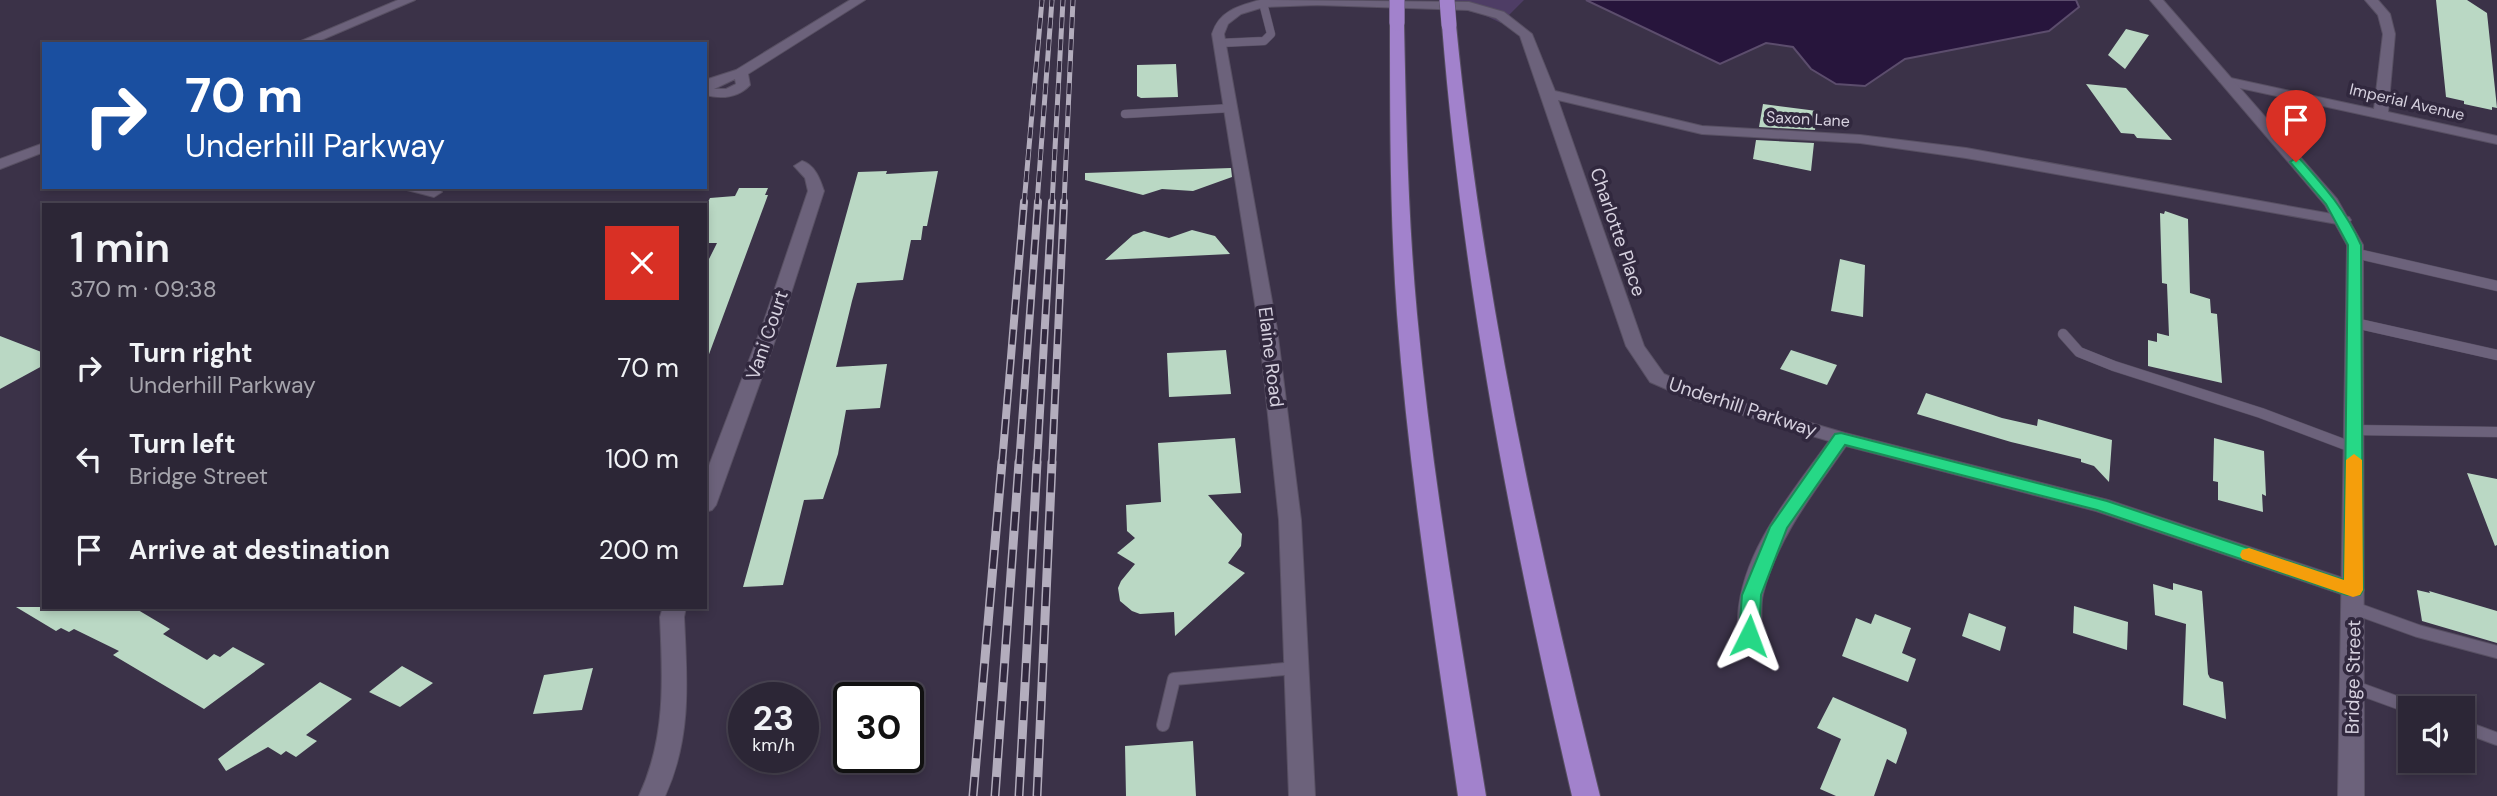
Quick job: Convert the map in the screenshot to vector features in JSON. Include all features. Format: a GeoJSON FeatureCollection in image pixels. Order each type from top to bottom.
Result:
{"type":"FeatureCollection","features":[{"type":"Feature","properties":{"kind":"highway"},"geometry":{"type":"LineString","coordinates":[[1397,0],[1400,181],[1407,314],[1431,516],[1472,796]]}},
{"type":"Feature","properties":{"kind":"highway"},"geometry":{"type":"LineString","coordinates":[[1447,0],[1461,164],[1481,307],[1532,564],[1586,796]]}},
{"type":"Feature","properties":{"kind":"street"},"geometry":{"type":"LineString","coordinates":[[305,42],[409,0]]}},
{"type":"Feature","properties":{"kind":"street"},"geometry":{"type":"LineString","coordinates":[[707,90],[717,94],[737,90],[743,85],[744,78],[741,74],[859,0]]}},
{"type":"Feature","properties":{"kind":"street"},"geometry":{"type":"LineString","coordinates":[[1220,43],[1218,34],[1222,22],[1237,11],[1263,3],[1317,0],[1469,6],[1500,15],[1525,34],[1549,94]]}},
{"type":"Feature","properties":{"kind":"street","name":"Bridge Street"},"geometry":{"type":"LineString","coordinates":[[2156,0],[2331,202],[2355,245],[2351,796]]}},
{"type":"Feature","properties":{"kind":"street"},"geometry":{"type":"LineString","coordinates":[[2371,0],[2384,14],[2389,34],[2381,114]]}},
{"type":"Feature","properties":{"kind":"street","name":"Elaine Road"},"geometry":{"type":"LineString","coordinates":[[1220,43],[1268,329],[1290,520],[1301,796]]}},
{"type":"Feature","properties":{"kind":"street","name":"Imperial Avenue"},"geometry":{"type":"LineString","coordinates":[[2226,81],[2497,140]]}},
{"type":"Feature","properties":{"kind":"street","name":"Saxon Lane"},"geometry":{"type":"LineString","coordinates":[[1549,94],[1702,130],[1860,139],[1966,153],[2343,220]]}},
{"type":"Feature","properties":{"kind":"street","name":"Charlotte Place"},"geometry":{"type":"LineString","coordinates":[[1549,94],[1635,346],[1657,378]]}},
{"type":"Feature","properties":{"kind":"street"},"geometry":{"type":"LineString","coordinates":[[0,164],[42,148]]}},
{"type":"Feature","properties":{"kind":"street","name":"Vani Court"},"geometry":{"type":"LineString","coordinates":[[707,500],[773,321],[816,191],[812,177],[802,166]]}},
{"type":"Feature","properties":{"kind":"street"},"geometry":{"type":"LineString","coordinates":[[421,189],[434,192]]}},
{"type":"Feature","properties":{"kind":"street","name":"Underhill Parkway"},"geometry":{"type":"LineString","coordinates":[[1657,378],[1696,395],[1841,438],[2101,505],[2354,599]]}},
{"type":"Feature","properties":{"kind":"street"},"geometry":{"type":"LineString","coordinates":[[1749,636],[1751,595],[1779,527],[1841,438]]}},
{"type":"Feature","properties":{"kind":"street"},"geometry":{"type":"LineString","coordinates":[[652,796],[666,770],[676,720],[672,617],[674,609]]}},
{"type":"Feature","properties":{"kind":"lane"},"geometry":{"type":"LineString","coordinates":[[1220,43],[1264,41],[1271,34],[1263,3]]}},
{"type":"Feature","properties":{"kind":"lane"},"geometry":{"type":"LineString","coordinates":[[1125,114],[1232,108]]}},
{"type":"Feature","properties":{"kind":"lane"},"geometry":{"type":"LineString","coordinates":[[2354,253],[2497,286]]}},
{"type":"Feature","properties":{"kind":"lane"},"geometry":{"type":"LineString","coordinates":[[2355,323],[2497,355]]}},
{"type":"Feature","properties":{"kind":"lane"},"geometry":{"type":"LineString","coordinates":[[2063,334],[2079,352],[2114,366],[2354,439],[2497,432]]}},
{"type":"Feature","properties":{"kind":"lane"},"geometry":{"type":"LineString","coordinates":[[2354,599],[2418,631],[2497,652]]}},
{"type":"Feature","properties":{"kind":"lane"},"geometry":{"type":"LineString","coordinates":[[1163,725],[1174,679],[1296,668]]}},
{"type":"Feature","properties":{"kind":"lane"},"geometry":{"type":"LineString","coordinates":[[2352,686],[2398,703]]}},
{"type":"Feature","properties":{"kind":"lane"},"geometry":{"type":"LineString","coordinates":[[2475,730],[2497,738]]}},
{"type":"Feature","properties":{"kind":"shaded area"},"geometry":{"type":"Polygon","coordinates":[[[1446,0],[1524,0],[1501,23],[1484,15],[1449,6],[1446,0]]]}},
{"type":"Feature","properties":{"kind":"shaded area"},"geometry":{"type":"Polygon","coordinates":[[[1586,0],[2076,0],[2079,7],[2049,31],[1905,59],[1865,86],[1836,84],[1811,69],[1793,47],[1766,43],[1720,64],[1586,0]]]}},
{"type":"Feature","properties":{"kind":"building"},"geometry":{"type":"Polygon","coordinates":[[[2436,0],[2467,0],[2487,13],[2497,108],[2492,107],[2492,110],[2464,104],[2464,101],[2446,97],[2436,0]]]}},
{"type":"Feature","properties":{"kind":"building"},"geometry":{"type":"Polygon","coordinates":[[[2126,29],[2149,35],[2125,69],[2108,55],[2126,29]]]}},
{"type":"Feature","properties":{"kind":"building"},"geometry":{"type":"Polygon","coordinates":[[[1176,64],[1178,97],[1137,96],[1137,65],[1176,64]]]}},
{"type":"Feature","properties":{"kind":"building"},"geometry":{"type":"Polygon","coordinates":[[[2086,84],[2126,88],[2172,140],[2137,138],[2134,134],[2121,133],[2086,84]]]}},
{"type":"Feature","properties":{"kind":"building"},"geometry":{"type":"Polygon","coordinates":[[[1763,104],[1817,111],[1815,130],[1759,127],[1763,104]]]}},
{"type":"Feature","properties":{"kind":"building"},"geometry":{"type":"Polygon","coordinates":[[[1756,140],[1814,143],[1811,171],[1753,159],[1756,140]]]}},
{"type":"Feature","properties":{"kind":"building"},"geometry":{"type":"Polygon","coordinates":[[[1231,168],[1232,177],[1193,191],[1162,189],[1143,195],[1085,180],[1085,173],[1231,168]]]}},
{"type":"Feature","properties":{"kind":"building"},"geometry":{"type":"Polygon","coordinates":[[[887,171],[886,174],[938,171],[927,226],[923,226],[921,240],[911,240],[903,280],[857,283],[852,301],[836,367],[887,364],[880,408],[846,410],[838,454],[823,499],[804,500],[783,585],[743,587],[858,172],[887,171]]]}},
{"type":"Feature","properties":{"kind":"building"},"geometry":{"type":"Polygon","coordinates":[[[739,188],[768,188],[765,195],[768,195],[707,357],[707,263],[717,243],[707,243],[707,204],[710,198],[735,196],[739,188]]]}},
{"type":"Feature","properties":{"kind":"building"},"geometry":{"type":"Polygon","coordinates":[[[2165,211],[2188,219],[2190,293],[2210,299],[2211,313],[2217,314],[2222,383],[2148,366],[2148,340],[2157,342],[2157,333],[2169,336],[2167,284],[2162,283],[2160,213],[2164,214],[2165,211]]]}},
{"type":"Feature","properties":{"kind":"building"},"geometry":{"type":"Polygon","coordinates":[[[1192,230],[1215,236],[1230,254],[1105,260],[1133,235],[1144,231],[1169,238],[1192,230]]]}},
{"type":"Feature","properties":{"kind":"building"},"geometry":{"type":"Polygon","coordinates":[[[1840,259],[1865,265],[1863,317],[1831,311],[1840,259]]]}},
{"type":"Feature","properties":{"kind":"building"},"geometry":{"type":"Polygon","coordinates":[[[0,336],[42,352],[42,366],[0,389],[0,336]]]}},
{"type":"Feature","properties":{"kind":"building"},"geometry":{"type":"Polygon","coordinates":[[[1226,350],[1231,394],[1169,397],[1167,353],[1226,350]]]}},
{"type":"Feature","properties":{"kind":"building"},"geometry":{"type":"Polygon","coordinates":[[[1791,350],[1837,365],[1827,385],[1780,369],[1791,350]]]}},
{"type":"Feature","properties":{"kind":"building"},"geometry":{"type":"Polygon","coordinates":[[[1926,393],[2002,418],[2037,426],[2038,419],[2112,440],[2109,482],[2094,466],[2081,462],[2081,459],[2011,442],[1917,414],[1926,393]]]}},
{"type":"Feature","properties":{"kind":"building"},"geometry":{"type":"Polygon","coordinates":[[[1235,438],[1241,493],[1208,495],[1242,534],[1241,546],[1228,563],[1245,573],[1175,636],[1174,612],[1140,614],[1120,601],[1118,588],[1135,564],[1117,553],[1135,538],[1127,531],[1126,505],[1161,502],[1158,443],[1235,438]]]}},
{"type":"Feature","properties":{"kind":"building"},"geometry":{"type":"Polygon","coordinates":[[[2214,438],[2264,451],[2266,496],[2262,494],[2263,512],[2218,500],[2218,482],[2213,481],[2214,438]]]}},
{"type":"Feature","properties":{"kind":"building"},"geometry":{"type":"Polygon","coordinates":[[[2467,473],[2497,479],[2495,546],[2467,473]]]}},
{"type":"Feature","properties":{"kind":"building"},"geometry":{"type":"Polygon","coordinates":[[[2173,583],[2202,591],[2208,674],[2210,678],[2223,682],[2226,719],[2183,705],[2186,624],[2155,615],[2153,584],[2173,590],[2173,583]]]}},
{"type":"Feature","properties":{"kind":"building"},"geometry":{"type":"Polygon","coordinates":[[[2417,590],[2497,611],[2497,643],[2422,621],[2417,590]]]}},
{"type":"Feature","properties":{"kind":"building"},"geometry":{"type":"Polygon","coordinates":[[[2074,606],[2128,622],[2127,650],[2073,633],[2074,606]]]}},
{"type":"Feature","properties":{"kind":"building"},"geometry":{"type":"Polygon","coordinates":[[[16,607],[136,609],[170,629],[163,634],[207,660],[214,654],[220,657],[233,647],[265,664],[204,709],[113,655],[119,651],[74,629],[69,632],[61,628],[56,631],[16,607]]]}},
{"type":"Feature","properties":{"kind":"building"},"geometry":{"type":"Polygon","coordinates":[[[1969,613],[2006,627],[2000,651],[1962,636],[1969,613]]]}},
{"type":"Feature","properties":{"kind":"building"},"geometry":{"type":"Polygon","coordinates":[[[1875,614],[1911,628],[1902,653],[1916,659],[1908,682],[1842,656],[1856,618],[1871,624],[1875,614]]]}},
{"type":"Feature","properties":{"kind":"building"},"geometry":{"type":"Polygon","coordinates":[[[402,666],[433,683],[400,707],[369,692],[402,666]]]}},
{"type":"Feature","properties":{"kind":"building"},"geometry":{"type":"Polygon","coordinates":[[[593,668],[582,710],[533,714],[544,675],[593,668]]]}},
{"type":"Feature","properties":{"kind":"building"},"geometry":{"type":"Polygon","coordinates":[[[320,682],[352,699],[306,735],[317,741],[296,757],[286,751],[281,755],[268,747],[226,771],[218,759],[320,682]]]}},
{"type":"Feature","properties":{"kind":"building"},"geometry":{"type":"Polygon","coordinates":[[[1833,697],[1906,729],[1896,764],[1887,759],[1874,796],[1836,796],[1820,789],[1841,739],[1817,728],[1833,697]]]}},
{"type":"Feature","properties":{"kind":"building"},"geometry":{"type":"Polygon","coordinates":[[[1193,741],[1196,796],[1126,796],[1125,746],[1193,741]]]}},
{"type":"Feature","properties":{"kind":"railway"},"geometry":{"type":"LineString","coordinates":[[1024,204],[1042,0]]}},
{"type":"Feature","properties":{"kind":"railway"},"geometry":{"type":"LineString","coordinates":[[1037,204],[1052,0]]}},
{"type":"Feature","properties":{"kind":"railway"},"geometry":{"type":"LineString","coordinates":[[1052,204],[1063,0]]}},
{"type":"Feature","properties":{"kind":"railway"},"geometry":{"type":"LineString","coordinates":[[1064,204],[1073,0]]}},
{"type":"Feature","properties":{"kind":"railway"},"geometry":{"type":"LineString","coordinates":[[1002,464],[1024,202]]}},
{"type":"Feature","properties":{"kind":"railway"},"geometry":{"type":"LineString","coordinates":[[1019,464],[1038,202]]}},
{"type":"Feature","properties":{"kind":"railway"},"geometry":{"type":"LineString","coordinates":[[1037,464],[1052,202]]}},
{"type":"Feature","properties":{"kind":"railway"},"geometry":{"type":"LineString","coordinates":[[1052,464],[1064,202]]}},
{"type":"Feature","properties":{"kind":"railway"},"geometry":{"type":"LineString","coordinates":[[973,796],[1002,462]]}},
{"type":"Feature","properties":{"kind":"railway"},"geometry":{"type":"LineString","coordinates":[[995,796],[1019,462]]}},
{"type":"Feature","properties":{"kind":"railway"},"geometry":{"type":"LineString","coordinates":[[1019,796],[1037,462]]}},
{"type":"Feature","properties":{"kind":"railway"},"geometry":{"type":"LineString","coordinates":[[1037,796],[1052,462]]}},
{"type":"Feature","properties":{"kind":"slow traffic"},"geometry":{"type":"LineString","coordinates":[[2249,555],[2353,590],[2354,460]]}},
{"type":"Feature","properties":{"kind":"route"},"geometry":{"type":"LineString","coordinates":[[1749,636],[1751,595],[1779,527],[1841,438],[2101,505],[2353,590],[2355,245],[2331,202],[2296,162]]}}]}
